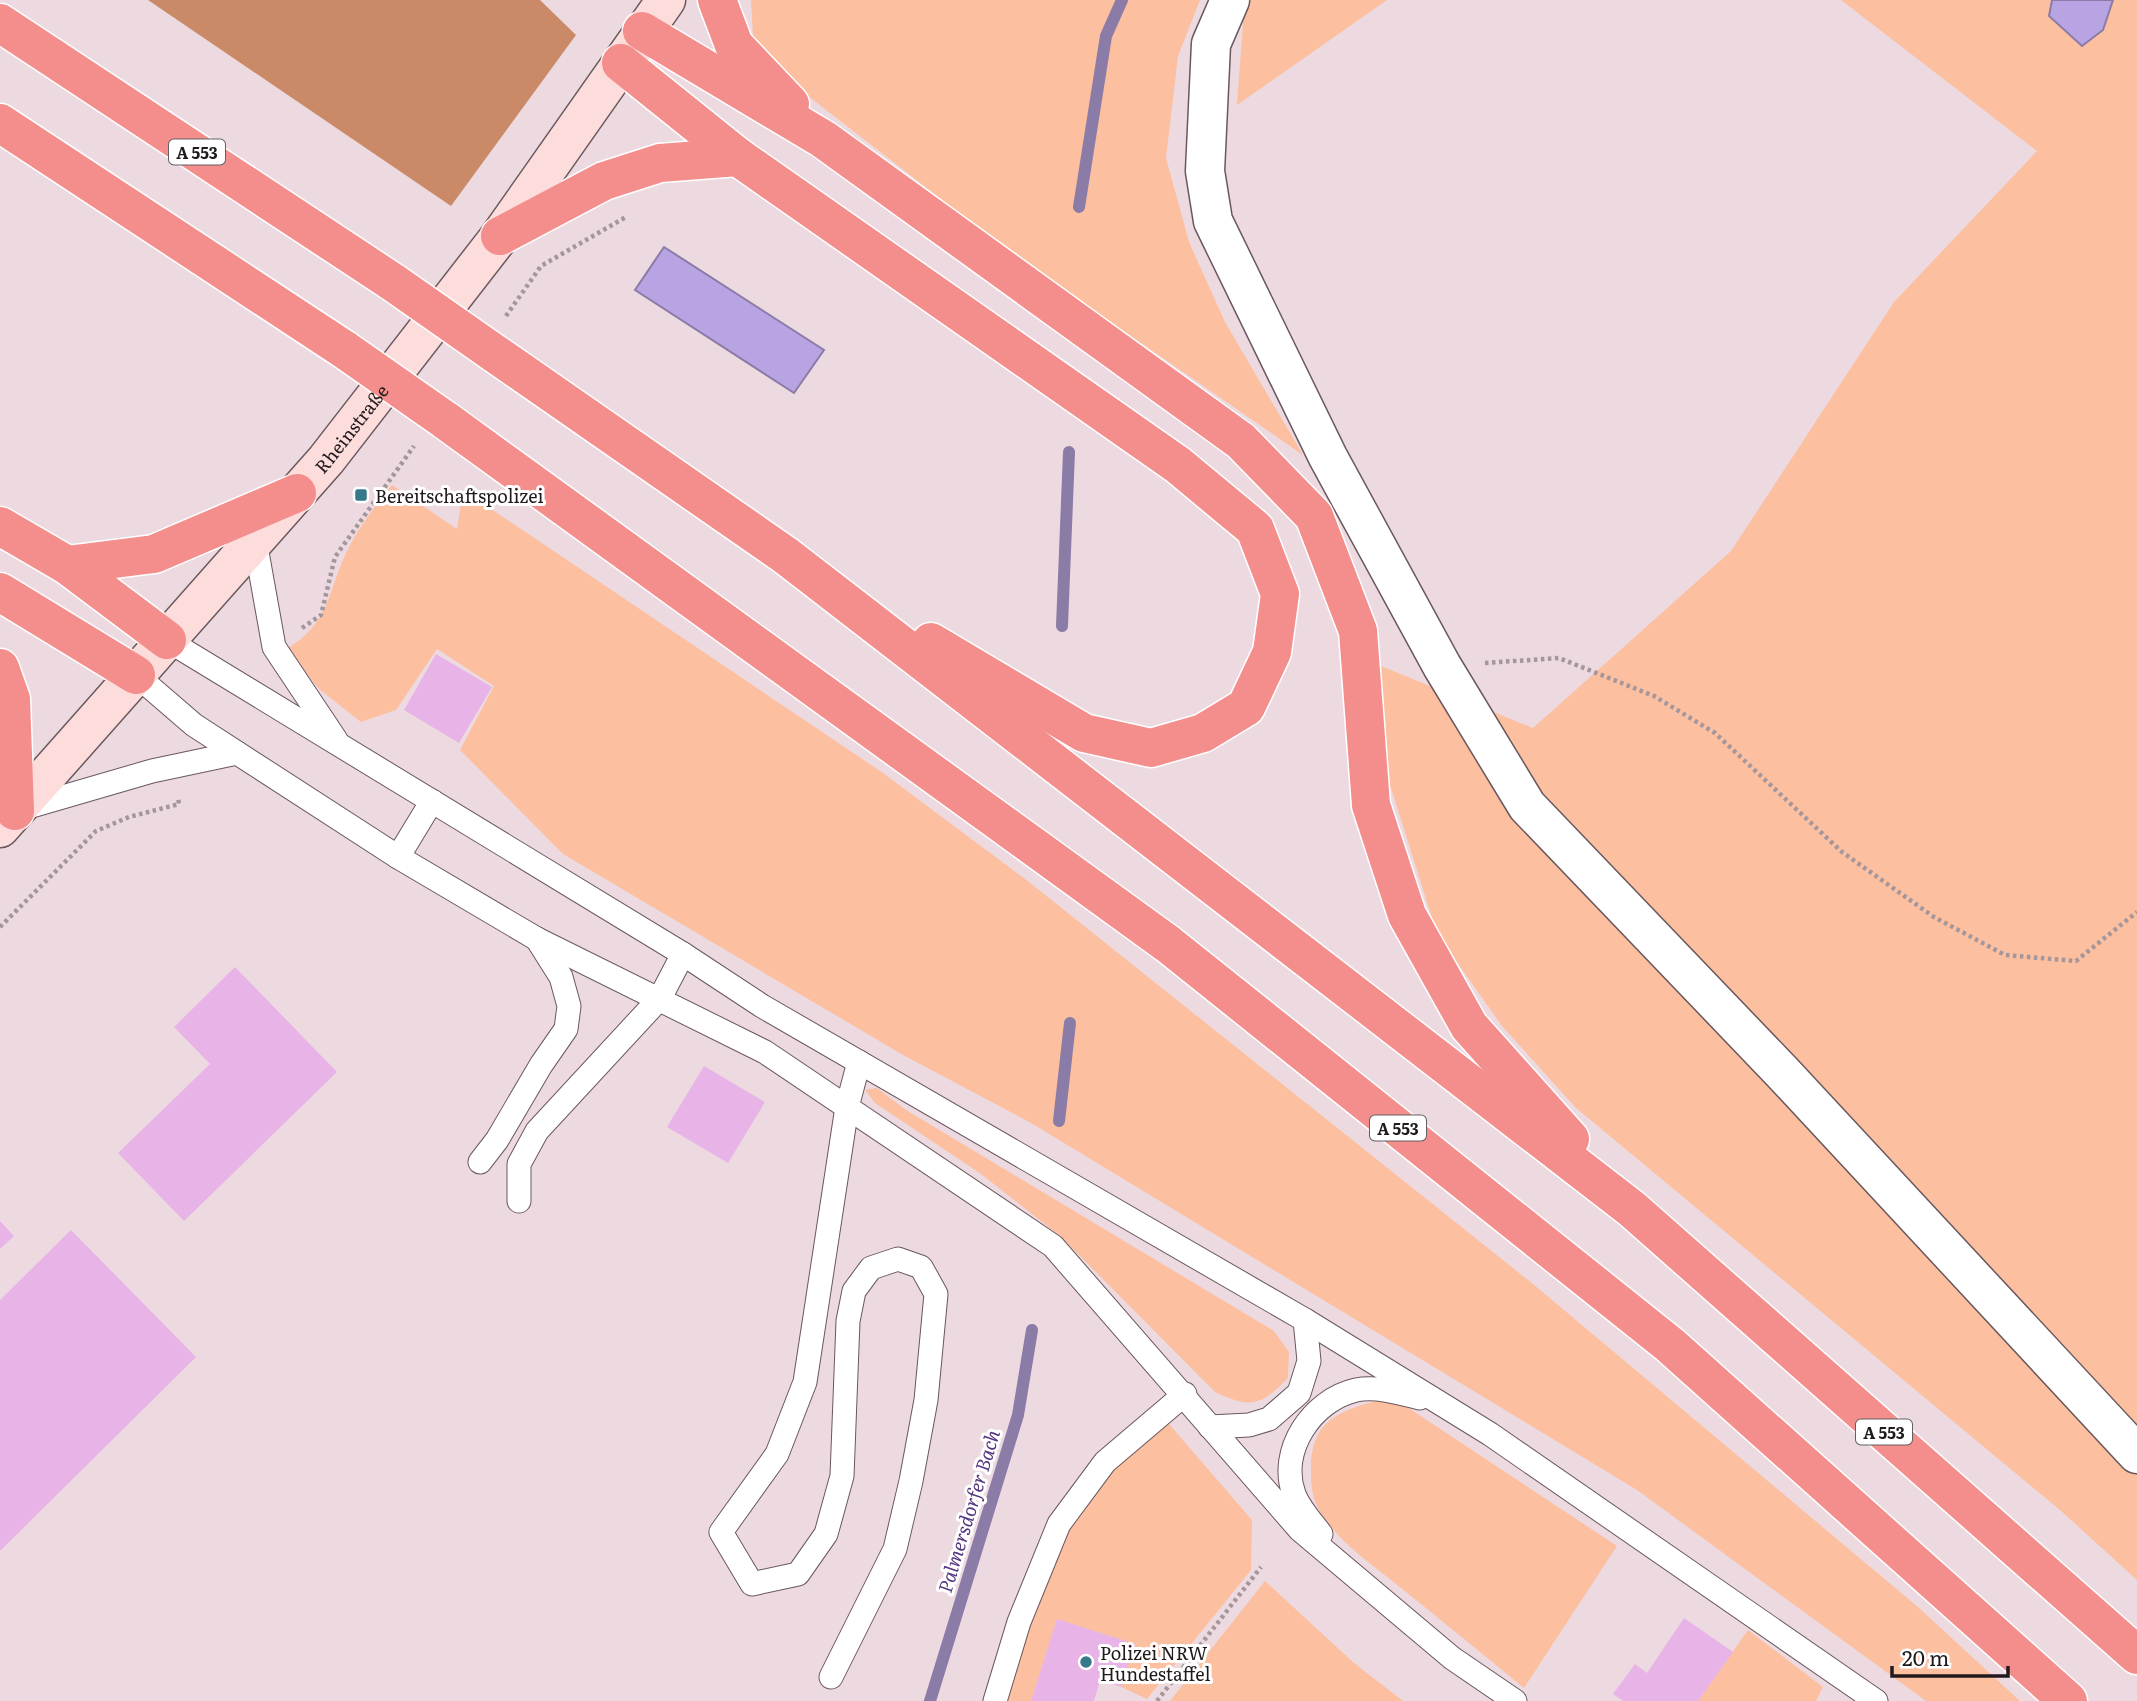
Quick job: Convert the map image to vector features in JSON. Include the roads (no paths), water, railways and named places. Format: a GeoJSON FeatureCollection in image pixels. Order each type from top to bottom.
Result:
{"type":"FeatureCollection","features":[{"type":"Feature","properties":{"kind":"highway"},"geometry":{"type":"LineString","coordinates":[[717,0],[734,45],[823,139]]}},
{"type":"Feature","properties":{"kind":"highway","name":"A 553"},"geometry":{"type":"LineString","coordinates":[[0,23],[394,283],[785,555],[1632,1209],[2137,1655]]}},
{"type":"Feature","properties":{"kind":"highway"},"geometry":{"type":"LineString","coordinates":[[642,31],[823,139],[1241,441],[1314,516],[1358,631],[1371,805],[1407,915],[1469,1026],[1632,1209]]}},
{"type":"Feature","properties":{"kind":"highway"},"geometry":{"type":"LineString","coordinates":[[621,64],[738,157],[1178,465],[1255,529],[1280,594],[1272,652],[1246,707],[1203,733],[1151,748],[1084,733],[785,555]]}},
{"type":"Feature","properties":{"kind":"highway","name":"A 553"},"geometry":{"type":"LineString","coordinates":[[0,123],[345,350],[1168,944],[1670,1345],[2068,1701]]}},
{"type":"Feature","properties":{"kind":"highway"},"geometry":{"type":"LineString","coordinates":[[500,236],[604,181],[660,163],[738,157]]}},
{"type":"Feature","properties":{"kind":"highway"},"geometry":{"type":"LineString","coordinates":[[67,565],[154,554],[297,493]]}},
{"type":"Feature","properties":{"kind":"highway"},"geometry":{"type":"LineString","coordinates":[[0,526],[67,565],[167,640]]}},
{"type":"Feature","properties":{"kind":"highway"},"geometry":{"type":"LineString","coordinates":[[0,593],[136,675]]}},
{"type":"Feature","properties":{"kind":"highway"},"geometry":{"type":"LineString","coordinates":[[0,668],[10,699],[8,820]]}},
{"type":"Feature","properties":{"kind":"main road","name":"Rheinstraße"},"geometry":{"type":"LineString","coordinates":[[8,820],[297,493],[500,236],[666,0]]}},
{"type":"Feature","properties":{"kind":"street"},"geometry":{"type":"LineString","coordinates":[[1230,0],[1211,44],[1205,171],[1213,221],[1328,457],[1442,666],[1527,806],[1782,1072],[2137,1454]]}},
{"type":"Feature","properties":{"kind":"lane"},"geometry":{"type":"LineString","coordinates":[[255,541],[274,647],[342,748]]}},
{"type":"Feature","properties":{"kind":"lane"},"geometry":{"type":"LineString","coordinates":[[167,640],[683,954],[762,1006],[1305,1320],[1437,1401],[1704,1580],[1875,1701]]}},
{"type":"Feature","properties":{"kind":"lane"},"geometry":{"type":"LineString","coordinates":[[136,675],[194,725],[398,857],[537,939],[765,1052],[1053,1246],[1185,1394],[1210,1427],[1300,1530],[1452,1658],[1515,1701]]}},
{"type":"Feature","properties":{"kind":"lane"},"geometry":{"type":"LineString","coordinates":[[8,820],[173,766],[237,752]]}},
{"type":"Feature","properties":{"kind":"lane"},"geometry":{"type":"LineString","coordinates":[[398,857],[432,801]]}},
{"type":"Feature","properties":{"kind":"lane"},"geometry":{"type":"LineString","coordinates":[[480,1162],[498,1140],[541,1065],[566,1029],[569,1006],[561,977],[537,939]]}},
{"type":"Feature","properties":{"kind":"lane"},"geometry":{"type":"LineString","coordinates":[[519,1201],[519,1164],[537,1132],[660,998],[683,954]]}},
{"type":"Feature","properties":{"kind":"lane"},"geometry":{"type":"LineString","coordinates":[[831,1677],[895,1549],[908,1492],[926,1400],[935,1326],[936,1294],[921,1268],[898,1259],[871,1268],[854,1291],[848,1321],[842,1476],[826,1534],[798,1574],[752,1584],[721,1532],[778,1454],[805,1382],[847,1107],[859,1062]]}},
{"type":"Feature","properties":{"kind":"lane"},"geometry":{"type":"LineString","coordinates":[[1210,1427],[1249,1426],[1269,1419],[1298,1393],[1309,1361],[1305,1320]]}},
{"type":"Feature","properties":{"kind":"lane"},"geometry":{"type":"LineString","coordinates":[[1360,1580],[1311,1521],[1294,1495],[1289,1467],[1297,1437],[1319,1408],[1355,1390],[1385,1390],[1437,1401]]}},
{"type":"Feature","properties":{"kind":"lane"},"geometry":{"type":"LineString","coordinates":[[995,1701],[1019,1622],[1059,1524],[1105,1462],[1185,1394]]}},
{"type":"Feature","properties":{"kind":"waterway","name":"Palmersdorfer Bach"},"geometry":{"type":"LineString","coordinates":[[1079,207],[1106,36],[1122,0]]}},
{"type":"Feature","properties":{"kind":"waterway","name":"Palmersdorfer Bach"},"geometry":{"type":"LineString","coordinates":[[1062,626],[1069,452]]}},
{"type":"Feature","properties":{"kind":"waterway","name":"Palmersdorfer Bach"},"geometry":{"type":"LineString","coordinates":[[1059,1121],[1070,1023]]}},
{"type":"Feature","properties":{"kind":"waterway","name":"Palmersdorfer Bach"},"geometry":{"type":"LineString","coordinates":[[930,1701],[1018,1415],[1032,1330]]}},
{"type":"Feature","properties":{"kind":"place","name":"Bereitschaftspolizei"},"geometry":{"type":"Point","coordinates":[361,495]}},
{"type":"Feature","properties":{"kind":"place","name":"Polizei NRW Hundestaffel"},"geometry":{"type":"Point","coordinates":[1086,1662]}}]}
